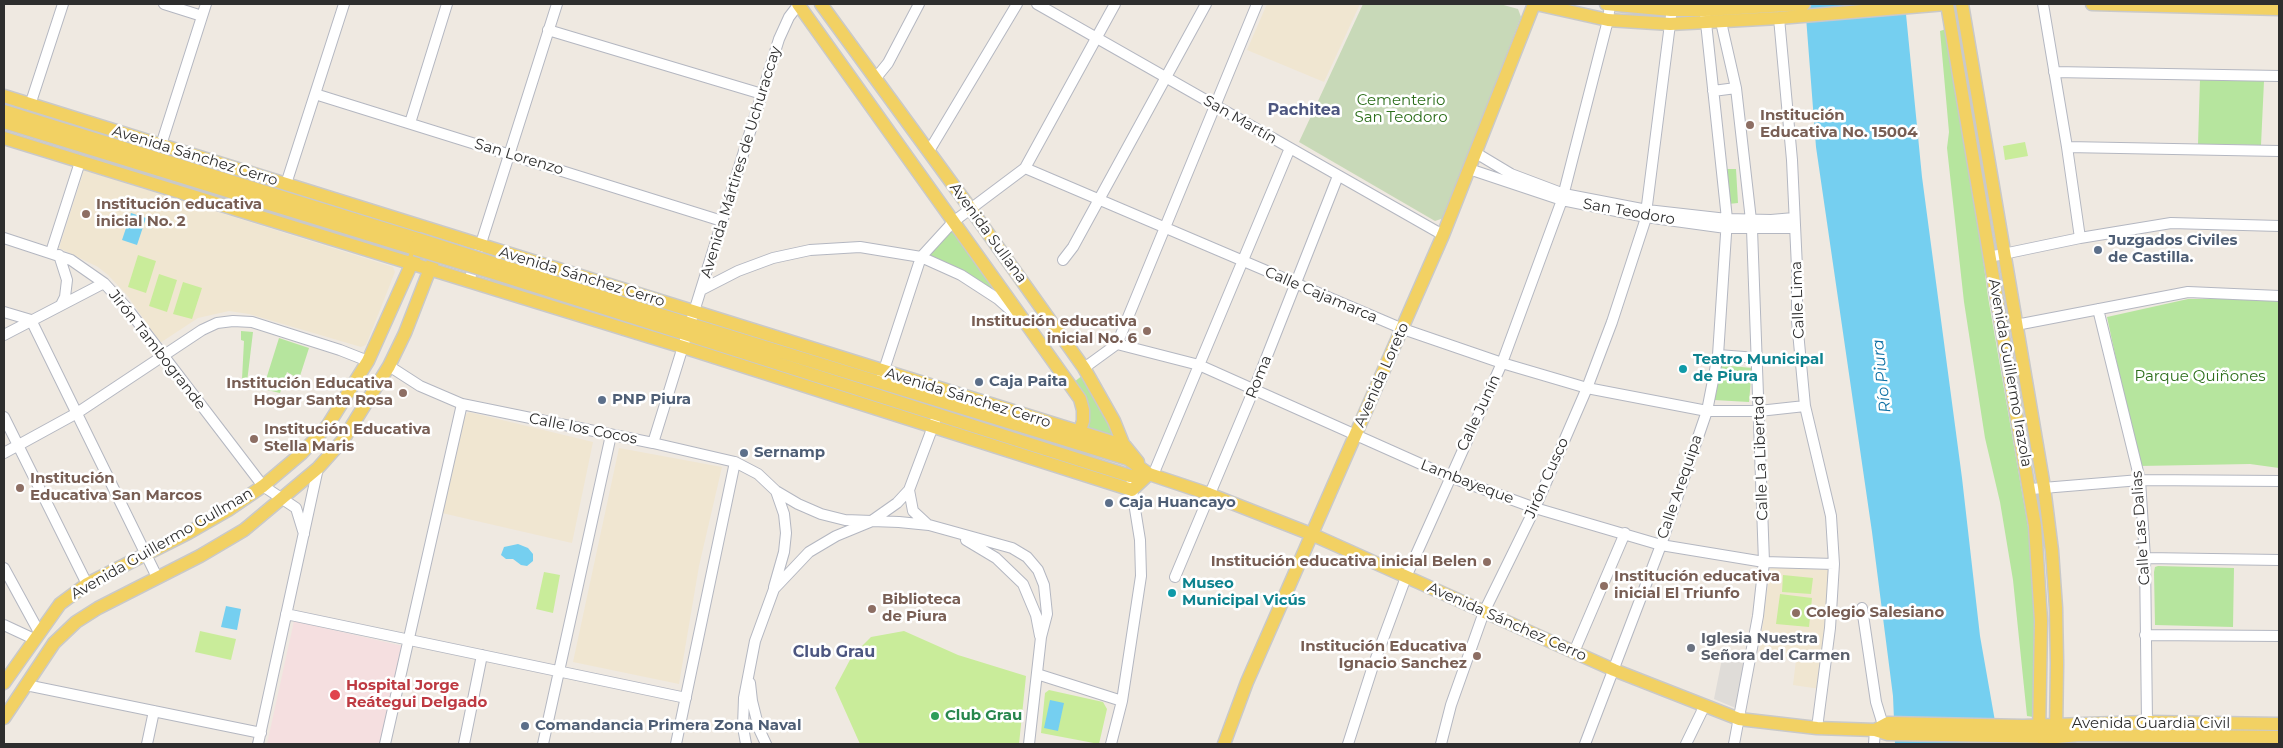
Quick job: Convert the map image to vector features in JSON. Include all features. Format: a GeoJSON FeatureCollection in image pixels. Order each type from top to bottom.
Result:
{"type":"FeatureCollection","features":[{"type":"Feature","properties":{"kind":"main road","name":"Avenida Sullana"},"geometry":{"type":"LineString","coordinates":[[799,4],[1080,399],[1083,410],[1072,457]]}},
{"type":"Feature","properties":{"kind":"main road","name":"Avenida Sullana"},"geometry":{"type":"LineString","coordinates":[[821,4],[1084,368],[1114,421],[1125,446],[1130,476]]}},
{"type":"Feature","properties":{"kind":"main road"},"geometry":{"type":"LineString","coordinates":[[1535,4],[1608,20],[1670,24],[1721,22],[1946,4]]}},
{"type":"Feature","properties":{"kind":"main road","name":"Avenida Loreto"},"geometry":{"type":"LineString","coordinates":[[1224,744],[1247,682],[1444,235],[1535,4]]}},
{"type":"Feature","properties":{"kind":"main road"},"geometry":{"type":"LineString","coordinates":[[1609,4],[1704,7],[1784,16],[1804,4]]}},
{"type":"Feature","properties":{"kind":"main road","name":"Avenida Guillermo Irazola"},"geometry":{"type":"LineString","coordinates":[[1946,4],[2031,488],[2039,565],[2041,684],[2039,736]]}},
{"type":"Feature","properties":{"kind":"main road","name":"Avenida Guillermo Irazola"},"geometry":{"type":"LineString","coordinates":[[1962,4],[2044,487],[2052,551],[2057,684],[2056,741]]}},
{"type":"Feature","properties":{"kind":"main road"},"geometry":{"type":"LineString","coordinates":[[2092,4],[2206,5],[2279,9]]}},
{"type":"Feature","properties":{"kind":"main road","name":"Avenida Sánchez Cerro"},"geometry":{"type":"LineString","coordinates":[[4,96],[480,245],[690,323],[880,383],[907,385],[1078,437],[1125,446]]}},
{"type":"Feature","properties":{"kind":"main road","name":"Avenida Sánchez Cerro"},"geometry":{"type":"LineString","coordinates":[[4,111],[121,147],[495,269],[690,323],[880,383],[938,413],[1130,476],[1151,475]]}},
{"type":"Feature","properties":{"kind":"main road","name":"Avenida Sánchez Cerro"},"geometry":{"type":"LineString","coordinates":[[4,122],[416,244]]}},
{"type":"Feature","properties":{"kind":"main road"},"geometry":{"type":"LineString","coordinates":[[97,125],[121,147]]}},
{"type":"Feature","properties":{"kind":"main road"},"geometry":{"type":"LineString","coordinates":[[4,138],[413,263],[1132,490],[1151,475],[1125,446]]}},
{"type":"Feature","properties":{"kind":"main road","name":"Avenida Guillermo Gullman"},"geometry":{"type":"LineString","coordinates":[[4,683],[36,635],[60,604],[87,584],[228,510],[262,486],[302,453],[328,425],[368,361],[413,263],[425,228]]}},
{"type":"Feature","properties":{"kind":"main road","name":"Avenida Guillermo Gullman"},"geometry":{"type":"LineString","coordinates":[[4,718],[54,643],[76,622],[98,608],[200,556],[244,530],[318,468],[343,440],[389,366],[405,333],[442,233]]}},
{"type":"Feature","properties":{"kind":"main road","name":"Avenida Sánchez Cerro"},"geometry":{"type":"LineString","coordinates":[[1078,437],[1128,459],[1151,475],[1209,494],[1311,534],[1614,670],[1739,720],[1817,728],[2023,731]]}},
{"type":"Feature","properties":{"kind":"main road"},"geometry":{"type":"LineString","coordinates":[[2041,684],[2057,684]]}},
{"type":"Feature","properties":{"kind":"main road","name":"Avenida Guardia Civil"},"geometry":{"type":"LineString","coordinates":[[2039,736],[2056,724],[2147,722],[2279,724]]}},
{"type":"Feature","properties":{"kind":"main road"},"geometry":{"type":"LineString","coordinates":[[2230,724],[2231,737]]}},
{"type":"Feature","properties":{"kind":"main road","name":"Avenida Guardia Civil"},"geometry":{"type":"LineString","coordinates":[[2023,731],[2056,741],[2279,737]]}},
{"type":"Feature","properties":{"kind":"street"},"geometry":{"type":"LineString","coordinates":[[30,105],[62,4]]}},
{"type":"Feature","properties":{"kind":"street"},"geometry":{"type":"LineString","coordinates":[[164,4],[202,16]]}},
{"type":"Feature","properties":{"kind":"street"},"geometry":{"type":"LineString","coordinates":[[161,145],[206,4]]}},
{"type":"Feature","properties":{"kind":"street"},"geometry":{"type":"LineString","coordinates":[[286,184],[344,4]]}},
{"type":"Feature","properties":{"kind":"street"},"geometry":{"type":"LineString","coordinates":[[410,123],[447,4]]}},
{"type":"Feature","properties":{"kind":"street"},"geometry":{"type":"LineString","coordinates":[[469,282],[557,4]]}},
{"type":"Feature","properties":{"kind":"street","name":"Avenida Mártires de Uchuraccay"},"geometry":{"type":"LineString","coordinates":[[653,442],[779,39],[789,17],[799,4]]}},
{"type":"Feature","properties":{"kind":"street"},"geometry":{"type":"LineString","coordinates":[[875,79],[888,63],[919,4]]}},
{"type":"Feature","properties":{"kind":"street"},"geometry":{"type":"LineString","coordinates":[[929,151],[1017,4]]}},
{"type":"Feature","properties":{"kind":"street","name":"San Martín"},"geometry":{"type":"LineString","coordinates":[[1037,4],[1444,235]]}},
{"type":"Feature","properties":{"kind":"street"},"geometry":{"type":"LineString","coordinates":[[880,383],[921,257],[953,222],[1025,168],[1115,4]]}},
{"type":"Feature","properties":{"kind":"street"},"geometry":{"type":"LineString","coordinates":[[1063,260],[1073,247],[1206,4]]}},
{"type":"Feature","properties":{"kind":"street"},"geometry":{"type":"LineString","coordinates":[[1084,368],[1117,344],[1257,4]]}},
{"type":"Feature","properties":{"kind":"street","name":"Calle Junín"},"geometry":{"type":"LineString","coordinates":[[1348,744],[1372,669],[1406,577],[1502,363],[1563,197],[1608,20],[1609,4]]}},
{"type":"Feature","properties":{"kind":"street"},"geometry":{"type":"LineString","coordinates":[[2043,4],[2067,146],[2080,238]]}},
{"type":"Feature","properties":{"kind":"street","name":"Jirón Cusco"},"geometry":{"type":"LineString","coordinates":[[1441,744],[1451,704],[1484,612],[1535,508],[1587,388],[1612,322],[1647,213],[1671,7]]}},
{"type":"Feature","properties":{"kind":"street","name":"Calle Arequipa"},"geometry":{"type":"LineString","coordinates":[[1585,744],[1661,544],[1707,411],[1718,354],[1727,223],[1704,7]]}},
{"type":"Feature","properties":{"kind":"street","name":"Calle Lima"},"geometry":{"type":"LineString","coordinates":[[1784,16],[1798,268],[1797,322],[1805,406],[1829,505],[1834,564],[1830,628],[1817,728]]}},
{"type":"Feature","properties":{"kind":"street","name":"Calle La Libertad"},"geometry":{"type":"LineString","coordinates":[[1721,22],[1736,88],[1751,225],[1764,562],[1758,616],[1734,744]]}},
{"type":"Feature","properties":{"kind":"street"},"geometry":{"type":"LineString","coordinates":[[548,30],[762,94]]}},
{"type":"Feature","properties":{"kind":"street"},"geometry":{"type":"LineString","coordinates":[[2054,72],[2279,76]]}},
{"type":"Feature","properties":{"kind":"street"},"geometry":{"type":"LineString","coordinates":[[1713,91],[1736,88]]}},
{"type":"Feature","properties":{"kind":"street","name":"San Lorenzo"},"geometry":{"type":"LineString","coordinates":[[315,94],[722,221]]}},
{"type":"Feature","properties":{"kind":"street"},"geometry":{"type":"LineString","coordinates":[[2067,146],[2279,151]]}},
{"type":"Feature","properties":{"kind":"street"},"geometry":{"type":"LineString","coordinates":[[1151,475],[1290,148]]}},
{"type":"Feature","properties":{"kind":"street","name":"San Teodoro"},"geometry":{"type":"LineString","coordinates":[[1476,153],[1511,174],[1563,197]]}},
{"type":"Feature","properties":{"kind":"street"},"geometry":{"type":"LineString","coordinates":[[61,304],[65,297],[67,280],[55,254],[80,162]]}},
{"type":"Feature","properties":{"kind":"street","name":"Calle Cajamarca"},"geometry":{"type":"LineString","coordinates":[[1025,168],[1403,329],[1502,363],[1587,388],[1707,411],[1759,411],[1805,406]]}},
{"type":"Feature","properties":{"kind":"street","name":"San Teodoro"},"geometry":{"type":"LineString","coordinates":[[1469,169],[1563,197],[1647,213],[1751,225],[1794,223]]}},
{"type":"Feature","properties":{"kind":"street","name":"Roma"},"geometry":{"type":"LineString","coordinates":[[1175,577],[1254,389],[1338,176]]}},
{"type":"Feature","properties":{"kind":"street"},"geometry":{"type":"LineString","coordinates":[[1989,257],[2080,238],[2170,223],[2279,226]]}},
{"type":"Feature","properties":{"kind":"street","name":"Jirón Tambogrande"},"geometry":{"type":"LineString","coordinates":[[4,238],[55,254],[87,270],[104,283],[127,308],[262,486],[296,508],[304,534]]}},
{"type":"Feature","properties":{"kind":"street"},"geometry":{"type":"LineString","coordinates":[[701,290],[738,271],[773,258],[810,250],[860,247],[921,257],[961,275],[998,299],[1030,328]]}},
{"type":"Feature","properties":{"kind":"street"},"geometry":{"type":"LineString","coordinates":[[4,335],[104,283]]}},
{"type":"Feature","properties":{"kind":"street"},"geometry":{"type":"LineString","coordinates":[[2016,325],[2188,292],[2279,296]]}},
{"type":"Feature","properties":{"kind":"street","name":"Calle Las Dalias"},"geometry":{"type":"LineString","coordinates":[[2098,309],[2140,480],[2145,558],[2147,722]]}},
{"type":"Feature","properties":{"kind":"street"},"geometry":{"type":"LineString","coordinates":[[4,312],[31,320],[157,577]]}},
{"type":"Feature","properties":{"kind":"street"},"geometry":{"type":"LineString","coordinates":[[4,453],[77,413],[202,330],[217,323],[233,321],[252,322],[340,350],[368,361]]}},
{"type":"Feature","properties":{"kind":"street","name":"Lambayeque"},"geometry":{"type":"LineString","coordinates":[[1117,344],[1199,365],[1450,477],[1535,508],[1661,544],[1764,562],[1834,564]]}},
{"type":"Feature","properties":{"kind":"street"},"geometry":{"type":"LineString","coordinates":[[1718,354],[1757,358]]}},
{"type":"Feature","properties":{"kind":"street","name":"Calle los Cocos"},"geometry":{"type":"LineString","coordinates":[[389,366],[420,386],[462,404],[653,442],[735,462],[758,474],[776,491],[820,514],[845,520],[899,522],[929,526]]}},
{"type":"Feature","properties":{"kind":"street"},"geometry":{"type":"LineString","coordinates":[[385,744],[462,404]]}},
{"type":"Feature","properties":{"kind":"street"},"geometry":{"type":"LineString","coordinates":[[746,744],[743,727],[744,698],[748,672],[764,612],[774,589],[809,552],[836,536],[870,522],[897,503],[909,490],[938,413]]}},
{"type":"Feature","properties":{"kind":"street"},"geometry":{"type":"LineString","coordinates":[[4,417],[87,584]]}},
{"type":"Feature","properties":{"kind":"street"},"geometry":{"type":"LineString","coordinates":[[543,744],[611,435]]}},
{"type":"Feature","properties":{"kind":"street"},"geometry":{"type":"LineString","coordinates":[[676,744],[735,462]]}},
{"type":"Feature","properties":{"kind":"street"},"geometry":{"type":"LineString","coordinates":[[258,744],[318,468]]}},
{"type":"Feature","properties":{"kind":"street"},"geometry":{"type":"LineString","coordinates":[[1111,744],[1122,701],[1142,576],[1140,540],[1130,476]]}},
{"type":"Feature","properties":{"kind":"street"},"geometry":{"type":"LineString","coordinates":[[2031,488],[2140,480],[2279,480]]}},
{"type":"Feature","properties":{"kind":"street"},"geometry":{"type":"LineString","coordinates":[[909,490],[914,511],[920,520],[929,526],[967,540],[1006,566],[1023,584],[1030,597],[1041,637]]}},
{"type":"Feature","properties":{"kind":"street","name":"Calle los Cocos"},"geometry":{"type":"LineString","coordinates":[[774,589],[784,552],[786,533],[784,514],[776,491]]}},
{"type":"Feature","properties":{"kind":"street"},"geometry":{"type":"LineString","coordinates":[[929,526],[1012,548],[1027,557],[1038,570],[1044,584],[1047,614],[1041,637],[1028,744]]}},
{"type":"Feature","properties":{"kind":"street"},"geometry":{"type":"LineString","coordinates":[[1574,652],[1626,533]]}},
{"type":"Feature","properties":{"kind":"street"},"geometry":{"type":"LineString","coordinates":[[2145,558],[2279,560]]}},
{"type":"Feature","properties":{"kind":"street"},"geometry":{"type":"LineString","coordinates":[[4,568],[36,635]]}},
{"type":"Feature","properties":{"kind":"street"},"geometry":{"type":"LineString","coordinates":[[1862,608],[1876,702],[1883,728],[1874,744]]}},
{"type":"Feature","properties":{"kind":"street"},"geometry":{"type":"LineString","coordinates":[[286,614],[686,698]]}},
{"type":"Feature","properties":{"kind":"street"},"geometry":{"type":"LineString","coordinates":[[4,625],[36,635]]}},
{"type":"Feature","properties":{"kind":"street"},"geometry":{"type":"LineString","coordinates":[[2145,635],[2279,636]]}},
{"type":"Feature","properties":{"kind":"street"},"geometry":{"type":"LineString","coordinates":[[464,744],[482,655]]}},
{"type":"Feature","properties":{"kind":"street"},"geometry":{"type":"LineString","coordinates":[[748,672],[759,730],[766,744]]}},
{"type":"Feature","properties":{"kind":"street"},"geometry":{"type":"LineString","coordinates":[[1037,674],[1122,701]]}},
{"type":"Feature","properties":{"kind":"street"},"geometry":{"type":"LineString","coordinates":[[26,685],[260,733]]}},
{"type":"Feature","properties":{"kind":"street"},"geometry":{"type":"LineString","coordinates":[[1686,744],[1704,707]]}},
{"type":"Feature","properties":{"kind":"street"},"geometry":{"type":"LineString","coordinates":[[147,744],[154,711]]}},
{"type":"Feature","properties":{"kind":"shaded area"},"geometry":{"type":"Polygon","coordinates":[[[1267,4],[1360,4],[1324,82],[1247,50],[1267,4]]]}},
{"type":"Feature","properties":{"kind":"shaded area"},"geometry":{"type":"Polygon","coordinates":[[[84,170],[393,267],[395,272],[366,345],[361,347],[249,314],[229,311],[198,318],[160,343],[127,295],[108,275],[98,267],[59,248],[84,170]]]}},
{"type":"Feature","properties":{"kind":"shaded area"},"geometry":{"type":"Polygon","coordinates":[[[469,412],[593,442],[572,543],[442,513],[462,417],[469,412]]]}},
{"type":"Feature","properties":{"kind":"shaded area"},"geometry":{"type":"Polygon","coordinates":[[[619,448],[722,467],[699,566],[679,684],[573,662],[619,448]]]}},
{"type":"Feature","properties":{"kind":"shaded area","name":"Colegio Salesiano"},"geometry":{"type":"Polygon","coordinates":[[[1774,565],[1829,566],[1832,571],[1820,689],[1793,685],[1796,660],[1759,654],[1770,569],[1774,565]]]}},
{"type":"Feature","properties":{"kind":"shaded area","name":"Hospital Jorge Reátegui Delgado"},"geometry":{"type":"Polygon","coordinates":[[[294,621],[403,646],[382,744],[267,744],[294,621]]]}},
{"type":"Feature","properties":{"kind":"shaded area"},"geometry":{"type":"Polygon","coordinates":[[[1724,649],[1746,656],[1738,709],[1714,699],[1724,649]]]}},
{"type":"Feature","properties":{"kind":"green space","name":"Cementerio San Teodoro"},"geometry":{"type":"Polygon","coordinates":[[[1363,4],[1500,4],[1518,9],[1521,17],[1444,218],[1435,221],[1299,142],[1363,4]]]}},
{"type":"Feature","properties":{"kind":"green space"},"geometry":{"type":"Polygon","coordinates":[[[1946,29],[1966,130],[1988,297],[2030,538],[2036,603],[2033,717],[2027,716],[2013,580],[2000,502],[1985,438],[1964,302],[1947,148],[1949,132],[1940,31],[1946,29]]]}},
{"type":"Feature","properties":{"kind":"green space"},"geometry":{"type":"Polygon","coordinates":[[[2200,79],[2264,81],[2261,145],[2198,144],[2200,79]]]}},
{"type":"Feature","properties":{"kind":"green space"},"geometry":{"type":"Polygon","coordinates":[[[2025,142],[2028,156],[2005,160],[2003,146],[2025,142]]]}},
{"type":"Feature","properties":{"kind":"green space"},"geometry":{"type":"Polygon","coordinates":[[[1724,169],[1736,169],[1738,203],[1728,204],[1724,169]]]}},
{"type":"Feature","properties":{"kind":"green space"},"geometry":{"type":"Polygon","coordinates":[[[953,222],[1030,328],[998,299],[921,257],[953,222]]]}},
{"type":"Feature","properties":{"kind":"green space"},"geometry":{"type":"Polygon","coordinates":[[[138,255],[156,261],[146,293],[128,287],[138,255]]]}},
{"type":"Feature","properties":{"kind":"green space"},"geometry":{"type":"Polygon","coordinates":[[[159,274],[177,280],[167,312],[149,306],[159,274]]]}},
{"type":"Feature","properties":{"kind":"green space"},"geometry":{"type":"Polygon","coordinates":[[[183,282],[202,288],[192,319],[173,314],[183,282]]]}},
{"type":"Feature","properties":{"kind":"green space","name":"Parque Quiñones"},"geometry":{"type":"Polygon","coordinates":[[[2188,299],[2279,299],[2279,468],[2250,464],[2139,466],[2107,317],[2188,299]]]}},
{"type":"Feature","properties":{"kind":"green space"},"geometry":{"type":"Polygon","coordinates":[[[241,331],[253,332],[247,382],[242,379],[244,341],[241,340],[241,331]]]}},
{"type":"Feature","properties":{"kind":"green space"},"geometry":{"type":"Polygon","coordinates":[[[279,338],[309,348],[299,379],[287,372],[280,393],[263,389],[279,338]]]}},
{"type":"Feature","properties":{"kind":"green space"},"geometry":{"type":"Polygon","coordinates":[[[1721,365],[1752,368],[1749,402],[1714,400],[1721,365]]]}},
{"type":"Feature","properties":{"kind":"green space"},"geometry":{"type":"Polygon","coordinates":[[[1083,375],[1118,440],[1088,429],[1085,403],[1074,382],[1083,375]]]}},
{"type":"Feature","properties":{"kind":"green space"},"geometry":{"type":"Polygon","coordinates":[[[2155,567],[2234,568],[2233,627],[2155,625],[2154,572],[2155,567]]]}},
{"type":"Feature","properties":{"kind":"green space"},"geometry":{"type":"Polygon","coordinates":[[[544,572],[560,575],[553,613],[536,609],[544,572]]]}},
{"type":"Feature","properties":{"kind":"green space"},"geometry":{"type":"Polygon","coordinates":[[[1783,575],[1813,578],[1811,594],[1782,592],[1783,575]]]}},
{"type":"Feature","properties":{"kind":"green space"},"geometry":{"type":"Polygon","coordinates":[[[1780,594],[1812,598],[1809,627],[1776,624],[1780,594]]]}},
{"type":"Feature","properties":{"kind":"green space"},"geometry":{"type":"Polygon","coordinates":[[[200,631],[236,639],[231,660],[195,652],[200,631]]]}},
{"type":"Feature","properties":{"kind":"green space","name":"Club Grau"},"geometry":{"type":"Polygon","coordinates":[[[904,631],[958,655],[1026,676],[1019,744],[860,744],[835,688],[852,656],[871,637],[904,631]]]}},
{"type":"Feature","properties":{"kind":"green space"},"geometry":{"type":"Polygon","coordinates":[[[1049,690],[1103,702],[1107,709],[1099,744],[1041,733],[1045,693],[1049,690]]]}},
{"type":"Feature","properties":{"kind":"water","name":"Río Piura"},"geometry":{"type":"Polygon","coordinates":[[[1805,4],[1905,4],[1922,177],[1962,478],[1980,636],[1999,744],[1895,744],[1893,696],[1872,532],[1816,147],[1805,4]]]}},
{"type":"Feature","properties":{"kind":"water"},"geometry":{"type":"Polygon","coordinates":[[[131,213],[146,218],[137,245],[122,240],[131,213]]]}},
{"type":"Feature","properties":{"kind":"water"},"geometry":{"type":"Polygon","coordinates":[[[518,544],[528,548],[533,554],[533,561],[527,566],[521,565],[513,559],[506,559],[501,555],[504,547],[518,544]]]}},
{"type":"Feature","properties":{"kind":"water"},"geometry":{"type":"Polygon","coordinates":[[[226,606],[241,609],[237,630],[221,627],[226,606]]]}},
{"type":"Feature","properties":{"kind":"water"},"geometry":{"type":"Polygon","coordinates":[[[1050,700],[1064,703],[1058,731],[1044,728],[1050,700]]]}},
{"type":"Feature","properties":{"kind":"place","name":"Institución Educativa No. 15004"},"geometry":{"type":"Point","coordinates":[1750,125]}},
{"type":"Feature","properties":{"kind":"place","name":"Institución educativa inicial No. 2"},"geometry":{"type":"Point","coordinates":[86,214]}},
{"type":"Feature","properties":{"kind":"place","name":"Juzgados Civiles de Castilla."},"geometry":{"type":"Point","coordinates":[2098,250]}},
{"type":"Feature","properties":{"kind":"place","name":"Institución educativa inicial No. 6"},"geometry":{"type":"Point","coordinates":[1147,331]}},
{"type":"Feature","properties":{"kind":"place","name":"Teatro Municipal de Piura"},"geometry":{"type":"Point","coordinates":[1683,369]}},
{"type":"Feature","properties":{"kind":"place","name":"Caja Paita"},"geometry":{"type":"Point","coordinates":[979,382]}},
{"type":"Feature","properties":{"kind":"place","name":"Institución Educativa Hogar Santa Rosa"},"geometry":{"type":"Point","coordinates":[403,393]}},
{"type":"Feature","properties":{"kind":"place","name":"PNP Piura"},"geometry":{"type":"Point","coordinates":[602,400]}},
{"type":"Feature","properties":{"kind":"place","name":"Institución Educativa Stella Maris"},"geometry":{"type":"Point","coordinates":[254,439]}},
{"type":"Feature","properties":{"kind":"place","name":"Sernamp"},"geometry":{"type":"Point","coordinates":[744,453]}},
{"type":"Feature","properties":{"kind":"place","name":"Institución Educativa San Marcos"},"geometry":{"type":"Point","coordinates":[20,488]}},
{"type":"Feature","properties":{"kind":"place","name":"Caja Huancayo"},"geometry":{"type":"Point","coordinates":[1109,503]}},
{"type":"Feature","properties":{"kind":"place","name":"Institución educativa inicial Belen"},"geometry":{"type":"Point","coordinates":[1487,562]}},
{"type":"Feature","properties":{"kind":"place","name":"Institución educativa inicial El Triunfo"},"geometry":{"type":"Point","coordinates":[1604,586]}},
{"type":"Feature","properties":{"kind":"place","name":"Museo Municipal Vicús"},"geometry":{"type":"Point","coordinates":[1172,593]}},
{"type":"Feature","properties":{"kind":"place","name":"Biblioteca de Piura"},"geometry":{"type":"Point","coordinates":[872,609]}},
{"type":"Feature","properties":{"kind":"place","name":"Colegio Salesiano"},"geometry":{"type":"Point","coordinates":[1796,613]}},
{"type":"Feature","properties":{"kind":"place","name":"Iglesia Nuestra Señora del Carmen"},"geometry":{"type":"Point","coordinates":[1691,648]}},
{"type":"Feature","properties":{"kind":"place","name":"Institución Educativa Ignacio Sanchez"},"geometry":{"type":"Point","coordinates":[1477,656]}},
{"type":"Feature","properties":{"kind":"place","name":"Hospital Jorge Reátegui Delgado"},"geometry":{"type":"Point","coordinates":[335,695]}},
{"type":"Feature","properties":{"kind":"place","name":"Club Grau"},"geometry":{"type":"Point","coordinates":[935,716]}},
{"type":"Feature","properties":{"kind":"place","name":"Comandancia Primera Zona Naval"},"geometry":{"type":"Point","coordinates":[525,726]}},
{"type":"Feature","properties":{"kind":"district","name":"Pachitea"},"geometry":{"type":"Point","coordinates":[1304,110]}},
{"type":"Feature","properties":{"kind":"district","name":"Club Grau"},"geometry":{"type":"Point","coordinates":[834,652]}}]}
